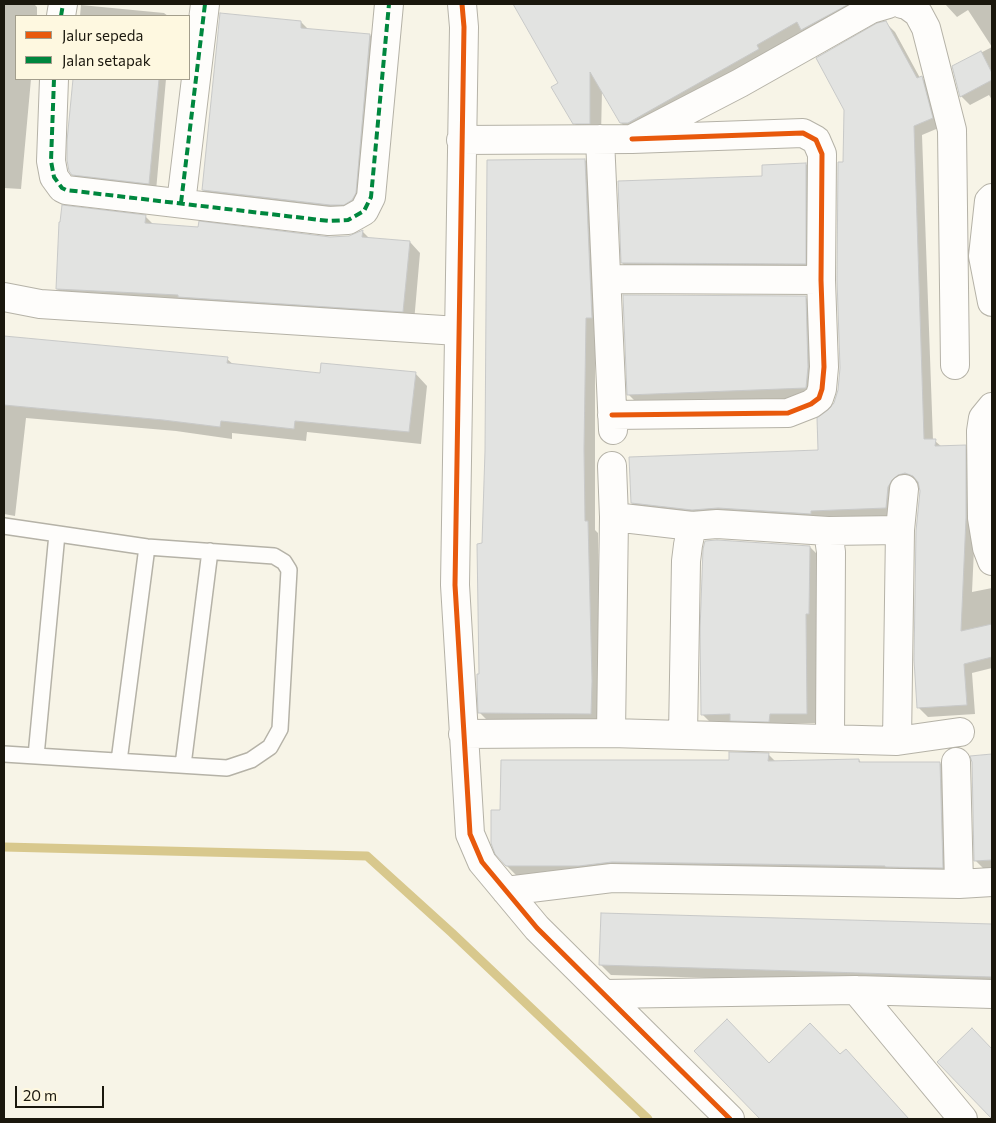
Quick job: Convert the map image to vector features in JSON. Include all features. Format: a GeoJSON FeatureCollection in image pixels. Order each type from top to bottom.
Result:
{"type":"FeatureCollection","features":[{"type":"Feature","properties":{"kind":"street"},"geometry":{"type":"LineString","coordinates":[[181,203],[205,4]]}},
{"type":"Feature","properties":{"kind":"street"},"geometry":{"type":"LineString","coordinates":[[54,80],[51,161],[54,177],[62,188],[66,190],[329,221],[348,220],[364,211],[371,197],[389,4]]}},
{"type":"Feature","properties":{"kind":"street"},"geometry":{"type":"LineString","coordinates":[[462,4],[464,27],[455,585],[470,834],[482,862],[537,928],[730,1119]]}},
{"type":"Feature","properties":{"kind":"street"},"geometry":{"type":"LineString","coordinates":[[632,139],[885,5],[908,5],[918,14],[926,28],[952,130],[955,365]]}},
{"type":"Feature","properties":{"kind":"street"},"geometry":{"type":"LineString","coordinates":[[461,140],[600,139],[632,139],[803,133],[816,140],[822,154],[821,280],[824,366],[822,389],[819,398],[812,404],[788,413],[612,422],[600,139]]}},
{"type":"Feature","properties":{"kind":"street"},"geometry":{"type":"LineString","coordinates":[[992,198],[990,201],[983,256],[992,302]]}},
{"type":"Feature","properties":{"kind":"street"},"geometry":{"type":"LineString","coordinates":[[607,279],[821,280]]}},
{"type":"Feature","properties":{"kind":"street"},"geometry":{"type":"LineString","coordinates":[[4,297],[40,304],[458,332]]}},
{"type":"Feature","properties":{"kind":"street"},"geometry":{"type":"LineString","coordinates":[[992,407],[983,418],[981,431],[982,518],[987,548],[992,561]]}},
{"type":"Feature","properties":{"kind":"street"},"geometry":{"type":"LineString","coordinates":[[611,734],[614,517],[612,466]]}},
{"type":"Feature","properties":{"kind":"street"},"geometry":{"type":"LineString","coordinates":[[897,741],[900,530],[904,489]]}},
{"type":"Feature","properties":{"kind":"street"},"geometry":{"type":"LineString","coordinates":[[614,517],[692,526],[717,524],[828,531],[900,530]]}},
{"type":"Feature","properties":{"kind":"street"},"geometry":{"type":"LineString","coordinates":[[683,735],[686,561],[692,526]]}},
{"type":"Feature","properties":{"kind":"street"},"geometry":{"type":"LineString","coordinates":[[828,531],[831,552],[830,738]]}},
{"type":"Feature","properties":{"kind":"street"},"geometry":{"type":"LineString","coordinates":[[463,734],[683,735],[897,741],[960,732]]}},
{"type":"Feature","properties":{"kind":"street"},"geometry":{"type":"LineString","coordinates":[[956,762],[959,884]]}},
{"type":"Feature","properties":{"kind":"street"},"geometry":{"type":"LineString","coordinates":[[506,890],[612,878],[959,884],[992,882]]}},
{"type":"Feature","properties":{"kind":"street"},"geometry":{"type":"LineString","coordinates":[[605,994],[856,990],[992,994]]}},
{"type":"Feature","properties":{"kind":"street"},"geometry":{"type":"LineString","coordinates":[[856,990],[962,1119]]}},
{"type":"Feature","properties":{"kind":"lane"},"geometry":{"type":"LineString","coordinates":[[4,526],[147,547],[274,556],[284,562],[289,570],[280,729],[270,747],[251,760],[227,768],[4,754]]}},
{"type":"Feature","properties":{"kind":"lane"},"geometry":{"type":"LineString","coordinates":[[36,756],[57,534]]}},
{"type":"Feature","properties":{"kind":"lane"},"geometry":{"type":"LineString","coordinates":[[119,761],[147,547]]}},
{"type":"Feature","properties":{"kind":"lane"},"geometry":{"type":"LineString","coordinates":[[184,765],[210,551]]}},
{"type":"Feature","properties":{"kind":"building"},"geometry":{"type":"Polygon","coordinates":[[[513,4],[849,4],[801,30],[797,22],[757,45],[759,49],[628,123],[620,123],[590,72],[590,124],[573,124],[551,87],[558,83],[513,4]]]}},
{"type":"Feature","properties":{"kind":"building"},"geometry":{"type":"Polygon","coordinates":[[[220,13],[301,21],[301,28],[370,34],[356,193],[352,200],[344,205],[330,205],[202,190],[220,13]]]}},
{"type":"Feature","properties":{"kind":"building"},"geometry":{"type":"Polygon","coordinates":[[[886,21],[917,78],[922,76],[933,118],[914,126],[924,439],[936,439],[935,446],[966,445],[966,518],[961,631],[992,624],[992,657],[964,664],[967,705],[917,708],[914,660],[916,531],[920,491],[918,482],[913,476],[905,473],[898,475],[892,480],[888,487],[886,508],[811,511],[811,514],[718,508],[692,510],[631,503],[629,457],[818,450],[817,418],[834,403],[838,390],[840,368],[837,280],[838,162],[843,162],[844,110],[816,58],[877,23],[886,21]]]}},
{"type":"Feature","properties":{"kind":"building"},"geometry":{"type":"Polygon","coordinates":[[[981,51],[992,73],[992,80],[960,97],[952,66],[981,51]]]}},
{"type":"Feature","properties":{"kind":"building"},"geometry":{"type":"Polygon","coordinates":[[[73,80],[159,80],[149,184],[72,175],[69,171],[67,160],[73,80]]]}},
{"type":"Feature","properties":{"kind":"building"},"geometry":{"type":"Polygon","coordinates":[[[585,159],[592,318],[586,318],[584,449],[585,521],[588,521],[592,681],[591,714],[478,713],[477,544],[482,543],[485,451],[487,160],[585,159]]]}},
{"type":"Feature","properties":{"kind":"building"},"geometry":{"type":"Polygon","coordinates":[[[806,163],[806,264],[621,263],[618,181],[762,176],[762,165],[806,163]]]}},
{"type":"Feature","properties":{"kind":"building"},"geometry":{"type":"Polygon","coordinates":[[[62,205],[146,215],[145,223],[198,227],[199,221],[330,237],[349,236],[363,230],[362,237],[410,241],[403,312],[178,297],[178,295],[56,289],[59,222],[62,205]]]}},
{"type":"Feature","properties":{"kind":"building"},"geometry":{"type":"Polygon","coordinates":[[[623,295],[806,296],[808,367],[806,388],[627,395],[623,295]]]}},
{"type":"Feature","properties":{"kind":"building"},"geometry":{"type":"Polygon","coordinates":[[[4,336],[228,357],[227,363],[320,373],[321,363],[416,372],[409,432],[295,421],[294,429],[221,421],[220,427],[4,405],[4,336]]]}},
{"type":"Feature","properties":{"kind":"building"},"geometry":{"type":"Polygon","coordinates":[[[717,540],[810,546],[809,614],[806,614],[807,714],[770,714],[769,722],[730,721],[730,714],[701,715],[700,630],[703,549],[705,541],[717,540]]]}},
{"type":"Feature","properties":{"kind":"building"},"geometry":{"type":"Polygon","coordinates":[[[729,752],[769,753],[768,761],[859,759],[859,762],[940,762],[943,868],[612,862],[579,866],[506,866],[495,854],[491,843],[491,810],[500,810],[501,760],[729,760],[729,752]]]}},
{"type":"Feature","properties":{"kind":"building"},"geometry":{"type":"Polygon","coordinates":[[[992,754],[992,860],[974,861],[972,762],[970,756],[992,754]]]}},
{"type":"Feature","properties":{"kind":"building"},"geometry":{"type":"Polygon","coordinates":[[[601,913],[992,924],[992,977],[599,965],[601,913]]]}},
{"type":"Feature","properties":{"kind":"building"},"geometry":{"type":"Polygon","coordinates":[[[727,1019],[769,1063],[810,1023],[840,1054],[846,1049],[909,1119],[760,1119],[694,1051],[727,1019]]]}},
{"type":"Feature","properties":{"kind":"building"},"geometry":{"type":"Polygon","coordinates":[[[972,1028],[992,1049],[992,1119],[937,1062],[972,1028]]]}},
{"type":"Feature","properties":{"kind":"waterway"},"geometry":{"type":"LineString","coordinates":[[4,847],[367,856],[452,933],[648,1119]]}},
{"type":"Feature","properties":{"kind":"marked path"},"geometry":{"type":"LineString","coordinates":[[61,15],[63,4]]}},
{"type":"Feature","properties":{"kind":"marked path"},"geometry":{"type":"LineString","coordinates":[[181,203],[205,4]]}},
{"type":"Feature","properties":{"kind":"marked path"},"geometry":{"type":"LineString","coordinates":[[54,80],[51,161],[54,177],[62,188],[66,190],[329,221],[348,220],[364,211],[371,197],[389,4]]}},
{"type":"Feature","properties":{"kind":"cycle path"},"geometry":{"type":"LineString","coordinates":[[462,4],[464,27],[455,585],[470,834],[482,862],[537,928],[730,1119]]}},
{"type":"Feature","properties":{"kind":"cycle path"},"geometry":{"type":"LineString","coordinates":[[612,415],[788,413],[811,404],[819,398],[822,389],[824,367],[821,280],[822,154],[816,140],[803,133],[632,139]]}}]}
